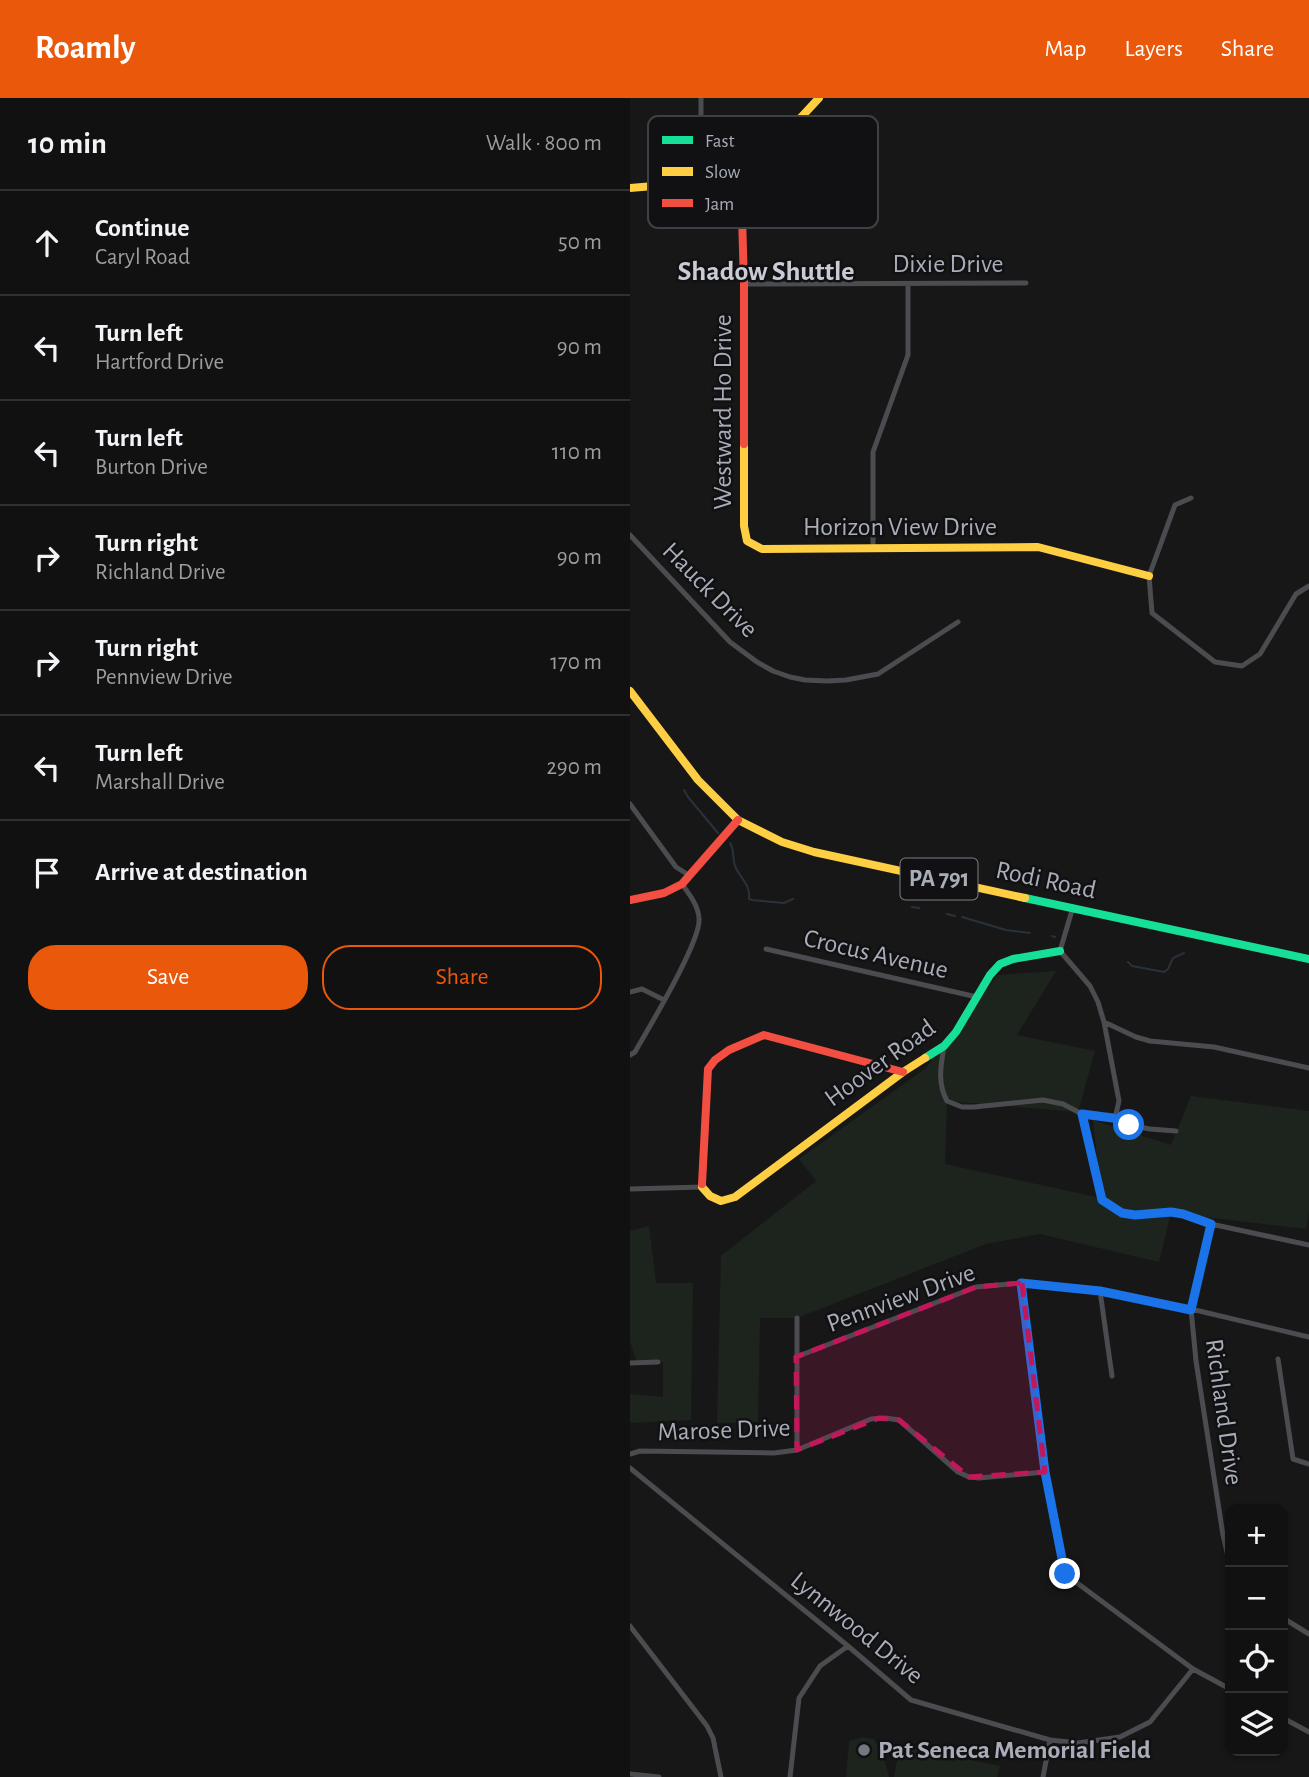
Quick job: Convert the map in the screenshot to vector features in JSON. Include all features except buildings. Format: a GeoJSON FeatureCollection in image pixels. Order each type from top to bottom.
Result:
{"type":"FeatureCollection","features":[{"type":"Feature","properties":{"kind":"street"},"geometry":{"type":"LineString","coordinates":[[701,98],[701,116]]}},
{"type":"Feature","properties":{"kind":"street"},"geometry":{"type":"LineString","coordinates":[[802,116],[819,98]]}},
{"type":"Feature","properties":{"kind":"street"},"geometry":{"type":"LineString","coordinates":[[630,188],[648,186]]}},
{"type":"Feature","properties":{"kind":"street","name":"Westward Ho Drive"},"geometry":{"type":"LineString","coordinates":[[742,228],[744,526],[747,541],[762,549]]}},
{"type":"Feature","properties":{"kind":"street","name":"Dixie Drive"},"geometry":{"type":"LineString","coordinates":[[744,284],[1026,283]]}},
{"type":"Feature","properties":{"kind":"street"},"geometry":{"type":"LineString","coordinates":[[873,549],[873,452],[908,355],[908,284]]}},
{"type":"Feature","properties":{"kind":"street"},"geometry":{"type":"LineString","coordinates":[[1191,498],[1175,505],[1149,576],[1152,613],[1215,662],[1242,666],[1260,653],[1296,594],[1309,586]]}},
{"type":"Feature","properties":{"kind":"street","name":"Hauck Drive"},"geometry":{"type":"LineString","coordinates":[[630,535],[730,642],[757,662],[790,677],[827,681],[878,674],[958,622]]}},
{"type":"Feature","properties":{"kind":"street","name":"Horizon View Drive"},"geometry":{"type":"LineString","coordinates":[[762,549],[1038,547],[1149,576]]}},
{"type":"Feature","properties":{"kind":"street","name":"Rodi Road"},"geometry":{"type":"LineString","coordinates":[[630,691],[698,780],[738,820],[782,842],[814,852],[1309,959]]}},
{"type":"Feature","properties":{"kind":"street"},"geometry":{"type":"LineString","coordinates":[[630,804],[676,867],[690,876]]}},
{"type":"Feature","properties":{"kind":"street"},"geometry":{"type":"LineString","coordinates":[[630,900],[664,892],[682,884],[738,820]]}},
{"type":"Feature","properties":{"kind":"street"},"geometry":{"type":"LineString","coordinates":[[630,1055],[635,1052],[695,940],[699,918],[696,906],[682,884]]}},
{"type":"Feature","properties":{"kind":"street"},"geometry":{"type":"LineString","coordinates":[[1073,907],[1060,951],[1090,986],[1098,1002],[1119,1101],[1113,1118]]}},
{"type":"Feature","properties":{"kind":"street","name":"Crocus Avenue"},"geometry":{"type":"LineString","coordinates":[[766,949],[977,997]]}},
{"type":"Feature","properties":{"kind":"street","name":"Hoover Road"},"geometry":{"type":"LineString","coordinates":[[702,1187],[710,1196],[721,1201],[734,1197],[903,1072],[944,1046],[1000,964],[1013,959],[1060,951]]}},
{"type":"Feature","properties":{"kind":"street"},"geometry":{"type":"LineString","coordinates":[[630,992],[642,989],[664,1000]]}},
{"type":"Feature","properties":{"kind":"street"},"geometry":{"type":"LineString","coordinates":[[1104,1022],[1150,1041],[1214,1047],[1309,1068]]}},
{"type":"Feature","properties":{"kind":"street"},"geometry":{"type":"LineString","coordinates":[[630,1189],[702,1187],[708,1069],[729,1050],[765,1035],[903,1072]]}},
{"type":"Feature","properties":{"kind":"street"},"geometry":{"type":"LineString","coordinates":[[944,1046],[939,1074],[943,1093],[947,1101],[962,1107],[1043,1100],[1063,1104],[1082,1114],[1113,1118],[1129,1125],[1176,1131]]}},
{"type":"Feature","properties":{"kind":"street"},"geometry":{"type":"LineString","coordinates":[[1082,1114],[1102,1200],[1122,1213],[1183,1214],[1211,1224],[1309,1245]]}},
{"type":"Feature","properties":{"kind":"street","name":"Richland Drive"},"geometry":{"type":"LineString","coordinates":[[1211,1224],[1191,1310],[1196,1360],[1225,1544]]}},
{"type":"Feature","properties":{"kind":"street"},"geometry":{"type":"LineString","coordinates":[[1021,1283],[1045,1472],[1065,1574],[1193,1669],[1225,1686]]}},
{"type":"Feature","properties":{"kind":"street","name":"Pennview Drive"},"geometry":{"type":"LineString","coordinates":[[796,1357],[976,1287],[1021,1283],[1100,1291],[1309,1337]]}},
{"type":"Feature","properties":{"kind":"street"},"geometry":{"type":"LineString","coordinates":[[1100,1291],[1112,1376]]}},
{"type":"Feature","properties":{"kind":"street"},"geometry":{"type":"LineString","coordinates":[[797,1318],[797,1450]]}},
{"type":"Feature","properties":{"kind":"street"},"geometry":{"type":"LineString","coordinates":[[1278,1359],[1293,1459],[1309,1464]]}},
{"type":"Feature","properties":{"kind":"street"},"geometry":{"type":"LineString","coordinates":[[630,1363],[658,1362]]}},
{"type":"Feature","properties":{"kind":"street","name":"Marose Drive"},"geometry":{"type":"LineString","coordinates":[[630,1454],[640,1451],[774,1453],[797,1450],[871,1419],[885,1418],[899,1420],[953,1468],[969,1477],[1045,1472]]}},
{"type":"Feature","properties":{"kind":"street","name":"Lynnwood Drive"},"geometry":{"type":"LineString","coordinates":[[630,1468],[911,1700],[1050,1740],[1078,1743],[1120,1737],[1150,1721],[1193,1669]]}},
{"type":"Feature","properties":{"kind":"street"},"geometry":{"type":"LineString","coordinates":[[1288,1621],[1309,1632]]}},
{"type":"Feature","properties":{"kind":"street"},"geometry":{"type":"LineString","coordinates":[[630,1626],[707,1726],[713,1738],[721,1777]]}},
{"type":"Feature","properties":{"kind":"street"},"geometry":{"type":"LineString","coordinates":[[790,1777],[799,1699],[820,1666],[848,1646]]}},
{"type":"Feature","properties":{"kind":"street"},"geometry":{"type":"LineString","coordinates":[[1288,1721],[1309,1732]]}},
{"type":"Feature","properties":{"kind":"street"},"geometry":{"type":"LineString","coordinates":[[1043,1777],[1050,1740]]}},
{"type":"Feature","properties":{"kind":"street"},"geometry":{"type":"LineString","coordinates":[[630,1774],[659,1777]]}},
{"type":"Feature","properties":{"kind":"highlighted area"},"geometry":{"type":"Polygon","coordinates":[[[1022,1283],[1045,1472],[969,1477],[899,1420],[879,1418],[797,1450],[796,1357],[976,1287],[1022,1283]]]}},
{"type":"Feature","properties":{"kind":"shaded area"},"geometry":{"type":"Polygon","coordinates":[[[1056,971],[1017,1035],[1095,1051],[1078,1112],[947,1101],[945,1164],[1101,1198],[1093,1120],[1171,1145],[1191,1096],[1309,1111],[1309,1211],[1306,1229],[1171,1213],[1159,1262],[1040,1234],[986,1244],[797,1318],[760,1318],[758,1422],[717,1423],[721,1256],[816,1181],[799,1159],[926,1068],[998,975],[1056,971]]]}},
{"type":"Feature","properties":{"kind":"shaded area"},"geometry":{"type":"Polygon","coordinates":[[[649,1226],[656,1283],[693,1283],[691,1420],[630,1423],[630,1394],[663,1397],[663,1362],[637,1363],[630,1341],[630,1231],[649,1226]]]}},
{"type":"Feature","properties":{"kind":"shaded area","name":"Pat Seneca Memorial Field"},"geometry":{"type":"Polygon","coordinates":[[[862,1737],[874,1739],[889,1777],[846,1777],[849,1741],[862,1737]]]}},
{"type":"Feature","properties":{"kind":"shaded area"},"geometry":{"type":"Polygon","coordinates":[[[900,1745],[1000,1766],[997,1777],[894,1777],[900,1745]]]}},
{"type":"Feature","properties":{"kind":"waterway"},"geometry":{"type":"LineString","coordinates":[[684,790],[718,833]]}},
{"type":"Feature","properties":{"kind":"waterway"},"geometry":{"type":"LineString","coordinates":[[730,843],[735,866],[747,886],[749,899],[784,903],[793,899]]}},
{"type":"Feature","properties":{"kind":"waterway"},"geometry":{"type":"LineString","coordinates":[[912,907],[919,908]]}},
{"type":"Feature","properties":{"kind":"waterway"},"geometry":{"type":"LineString","coordinates":[[947,914],[955,916]]}},
{"type":"Feature","properties":{"kind":"waterway"},"geometry":{"type":"LineString","coordinates":[[962,917],[1006,930],[1030,933]]}},
{"type":"Feature","properties":{"kind":"waterway"},"geometry":{"type":"LineString","coordinates":[[1128,962],[1132,966],[1164,972],[1173,958],[1184,953]]}},
{"type":"Feature","properties":{"kind":"traffic: fast"},"geometry":{"type":"LineString","coordinates":[[1025,898],[1309,959]]}},
{"type":"Feature","properties":{"kind":"traffic: fast"},"geometry":{"type":"LineString","coordinates":[[925,1058],[944,1046],[956,1032],[990,975],[1000,964],[1013,959],[1060,951]]}},
{"type":"Feature","properties":{"kind":"traffic: slow"},"geometry":{"type":"LineString","coordinates":[[802,116],[819,98]]}},
{"type":"Feature","properties":{"kind":"traffic: slow"},"geometry":{"type":"LineString","coordinates":[[630,188],[648,186]]}},
{"type":"Feature","properties":{"kind":"traffic: slow"},"geometry":{"type":"LineString","coordinates":[[744,444],[744,526],[747,541],[762,549],[1038,547],[1149,576]]}},
{"type":"Feature","properties":{"kind":"traffic: slow"},"geometry":{"type":"LineString","coordinates":[[630,691],[698,780],[738,820],[782,842],[814,852],[1025,898]]}},
{"type":"Feature","properties":{"kind":"traffic: slow"},"geometry":{"type":"LineString","coordinates":[[702,1184],[710,1196],[721,1201],[735,1197],[925,1058]]}},
{"type":"Feature","properties":{"kind":"traffic: jam"},"geometry":{"type":"LineString","coordinates":[[742,228],[744,444]]}},
{"type":"Feature","properties":{"kind":"traffic: jam"},"geometry":{"type":"LineString","coordinates":[[630,900],[664,893],[682,884],[738,820]]}},
{"type":"Feature","properties":{"kind":"traffic: jam"},"geometry":{"type":"LineString","coordinates":[[702,1184],[708,1069],[729,1050],[764,1035],[903,1072]]}},
{"type":"Feature","properties":{"kind":"place","name":"Pat Seneca Memorial Field"},"geometry":{"type":"Point","coordinates":[864,1750]}},
{"type":"Feature","properties":{"kind":"district","name":"Shadow Shuttle"},"geometry":{"type":"Point","coordinates":[766,272]}},
{"type":"Feature","properties":{"kind":"route"},"geometry":{"type":"LineString","coordinates":[[1065,1574],[1045,1472],[1021,1283],[1100,1291],[1191,1310],[1211,1224],[1171,1212],[1135,1215],[1122,1213],[1102,1200],[1082,1114],[1113,1118],[1129,1125]]}}]}
